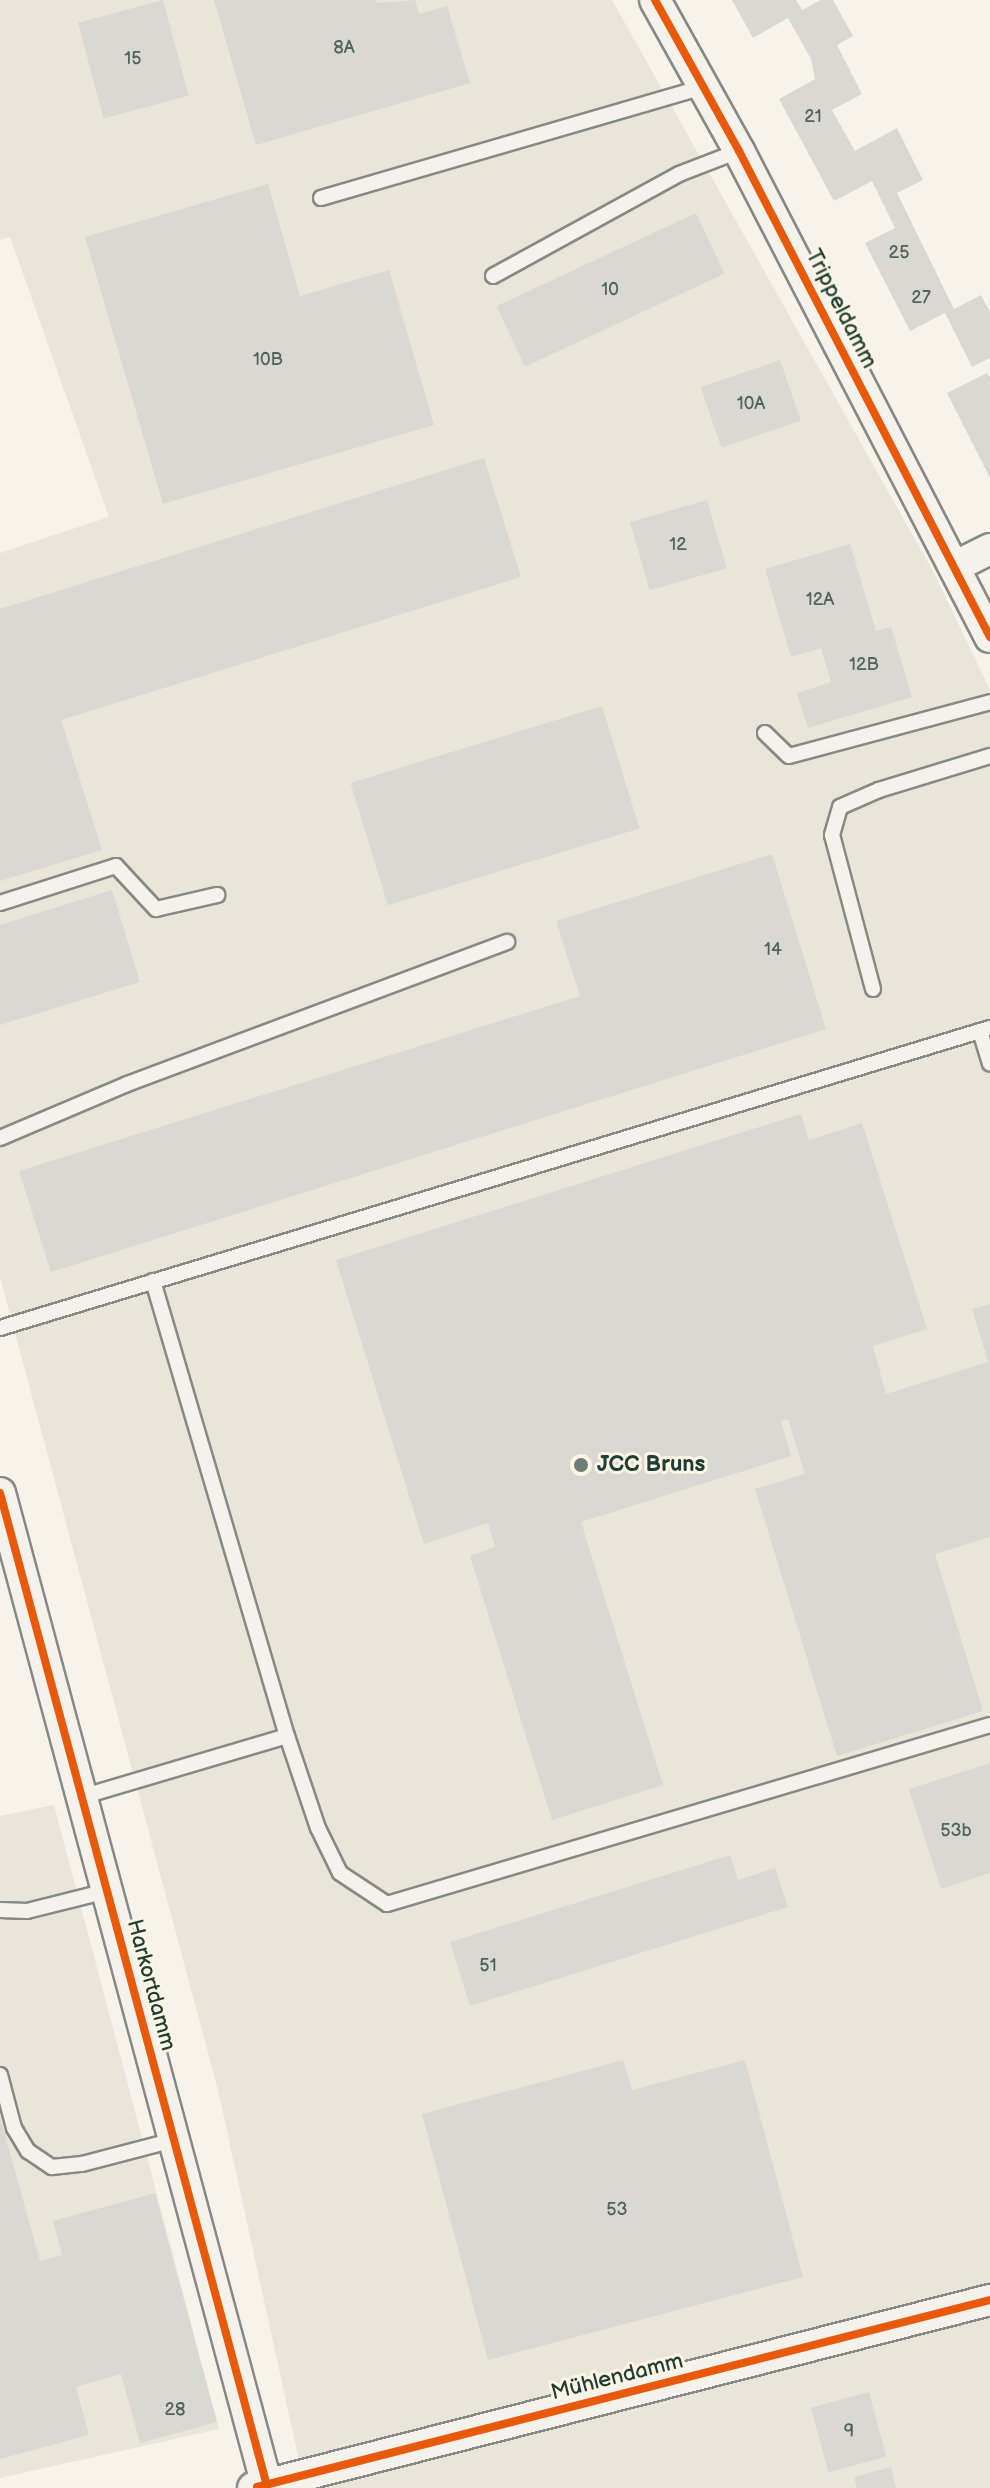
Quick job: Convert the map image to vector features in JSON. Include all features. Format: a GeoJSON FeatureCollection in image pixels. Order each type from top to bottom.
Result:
{"type":"FeatureCollection","features":[{"type":"Feature","properties":{"kind":"street","name":"Trippeldamm"},"geometry":{"type":"LineString","coordinates":[[655,0],[739,151],[990,637]]}},
{"type":"Feature","properties":{"kind":"street"},"geometry":{"type":"LineString","coordinates":[[954,567],[990,549]]}},
{"type":"Feature","properties":{"kind":"street","name":"Harkortdamm"},"geometry":{"type":"LineString","coordinates":[[1,1503],[174,2140],[260,2487]]}},
{"type":"Feature","properties":{"kind":"street","name":"Mühlendamm"},"geometry":{"type":"LineString","coordinates":[[260,2487],[990,2300]]}},
{"type":"Feature","properties":{"kind":"lane"},"geometry":{"type":"LineString","coordinates":[[321,198],[703,87]]}},
{"type":"Feature","properties":{"kind":"lane"},"geometry":{"type":"LineString","coordinates":[[493,276],[679,174],[739,151]]}},
{"type":"Feature","properties":{"kind":"lane"},"geometry":{"type":"LineString","coordinates":[[765,733],[789,756],[990,702]]}},
{"type":"Feature","properties":{"kind":"lane"},"geometry":{"type":"LineString","coordinates":[[873,989],[832,835],[840,807],[879,790],[990,756]]}},
{"type":"Feature","properties":{"kind":"lane"},"geometry":{"type":"LineString","coordinates":[[0,903],[116,866],[156,909],[217,895]]}},
{"type":"Feature","properties":{"kind":"lane"},"geometry":{"type":"LineString","coordinates":[[0,1138],[127,1084],[507,942]]}},
{"type":"Feature","properties":{"kind":"lane"},"geometry":{"type":"LineString","coordinates":[[0,1328],[985,1030],[990,1063]]}},
{"type":"Feature","properties":{"kind":"lane"},"geometry":{"type":"LineString","coordinates":[[153,1281],[287,1736],[318,1828],[340,1873],[387,1904],[990,1725]]}},
{"type":"Feature","properties":{"kind":"lane"},"geometry":{"type":"LineString","coordinates":[[81,1797],[287,1736]]}},
{"type":"Feature","properties":{"kind":"lane"},"geometry":{"type":"LineString","coordinates":[[0,1910],[27,1911],[107,1891]]}},
{"type":"Feature","properties":{"kind":"lane"},"geometry":{"type":"LineString","coordinates":[[0,2075],[14,2128],[28,2151],[52,2167],[82,2164],[174,2140]]}},
{"type":"Feature","properties":{"kind":"shaded area"},"geometry":{"type":"Polygon","coordinates":[[[0,0],[612,0],[935,575],[990,690],[990,2488],[305,2488],[218,2090],[0,1277],[0,553],[109,517],[10,237],[0,240],[0,0]]]}},
{"type":"Feature","properties":{"kind":"shaded area"},"geometry":{"type":"Polygon","coordinates":[[[54,1805],[219,2429],[0,2478],[0,1816],[54,1805]]]}},
{"type":"Feature","properties":{"kind":"building"},"geometry":{"type":"Polygon","coordinates":[[[163,0],[189,96],[104,118],[78,23],[163,0]]]}},
{"type":"Feature","properties":{"kind":"building"},"geometry":{"type":"Polygon","coordinates":[[[214,0],[376,0],[377,3],[415,0],[419,14],[447,6],[470,83],[256,145],[214,0]]]}},
{"type":"Feature","properties":{"kind":"building"},"geometry":{"type":"Polygon","coordinates":[[[732,0],[796,0],[802,10],[821,0],[833,0],[853,36],[837,45],[862,94],[832,110],[855,151],[897,128],[923,180],[897,193],[954,309],[981,295],[990,312],[990,358],[972,367],[945,313],[910,331],[865,243],[895,228],[872,181],[834,201],[779,99],[815,79],[811,59],[788,18],[753,38],[732,0]]]}},
{"type":"Feature","properties":{"kind":"building"},"geometry":{"type":"Polygon","coordinates":[[[268,184],[300,296],[389,270],[434,425],[163,504],[85,237],[268,184]]]}},
{"type":"Feature","properties":{"kind":"building"},"geometry":{"type":"Polygon","coordinates":[[[696,213],[724,274],[525,367],[497,306],[696,213]]]}},
{"type":"Feature","properties":{"kind":"building"},"geometry":{"type":"Polygon","coordinates":[[[780,360],[801,421],[721,448],[701,387],[780,360]]]}},
{"type":"Feature","properties":{"kind":"building"},"geometry":{"type":"Polygon","coordinates":[[[987,373],[990,378],[990,478],[947,393],[987,373]]]}},
{"type":"Feature","properties":{"kind":"building"},"geometry":{"type":"Polygon","coordinates":[[[484,458],[521,577],[61,720],[102,850],[0,881],[0,609],[484,458]]]}},
{"type":"Feature","properties":{"kind":"building"},"geometry":{"type":"Polygon","coordinates":[[[707,500],[727,568],[650,590],[630,522],[707,500]]]}},
{"type":"Feature","properties":{"kind":"building"},"geometry":{"type":"Polygon","coordinates":[[[850,544],[876,631],[891,627],[912,697],[808,728],[797,693],[831,682],[821,648],[791,657],[765,569],[850,544]]]}},
{"type":"Feature","properties":{"kind":"building"},"geometry":{"type":"Polygon","coordinates":[[[602,706],[639,828],[388,905],[350,783],[602,706]]]}},
{"type":"Feature","properties":{"kind":"building"},"geometry":{"type":"Polygon","coordinates":[[[772,854],[826,1029],[51,1272],[19,1171],[580,996],[556,921],[772,854]]]}},
{"type":"Feature","properties":{"kind":"building"},"geometry":{"type":"Polygon","coordinates":[[[112,890],[140,982],[0,1025],[0,925],[112,890]]]}},
{"type":"Feature","properties":{"kind":"building","name":"JCC Bruns"},"geometry":{"type":"Polygon","coordinates":[[[801,1114],[809,1140],[862,1123],[927,1329],[873,1346],[886,1394],[988,1362],[972,1309],[990,1304],[990,1537],[935,1554],[983,1711],[837,1756],[755,1489],[805,1474],[788,1419],[781,1421],[791,1456],[581,1522],[663,1785],[552,1820],[470,1556],[495,1547],[488,1523],[424,1544],[336,1260],[801,1114]]]}},
{"type":"Feature","properties":{"kind":"building"},"geometry":{"type":"Polygon","coordinates":[[[990,1763],[990,1873],[941,1889],[909,1789],[990,1763]]]}},
{"type":"Feature","properties":{"kind":"building"},"geometry":{"type":"Polygon","coordinates":[[[730,1855],[738,1880],[775,1868],[788,1907],[470,2006],[450,1942],[730,1855]]]}},
{"type":"Feature","properties":{"kind":"building"},"geometry":{"type":"Polygon","coordinates":[[[623,2060],[632,2090],[745,2060],[803,2277],[488,2360],[422,2114],[623,2060]]]}},
{"type":"Feature","properties":{"kind":"building"},"geometry":{"type":"Polygon","coordinates":[[[0,2117],[40,2261],[62,2255],[53,2221],[155,2193],[217,2422],[140,2443],[121,2374],[76,2387],[89,2435],[0,2459],[0,2117]]]}},
{"type":"Feature","properties":{"kind":"building"},"geometry":{"type":"Polygon","coordinates":[[[869,2392],[886,2457],[828,2472],[811,2408],[869,2392]]]}},
{"type":"Feature","properties":{"kind":"building"},"geometry":{"type":"Polygon","coordinates":[[[891,2467],[896,2488],[857,2488],[854,2477],[891,2467]]]}},
{"type":"Feature","properties":{"kind":"cycle path"},"geometry":{"type":"LineString","coordinates":[[655,0],[739,151],[990,637]]}},
{"type":"Feature","properties":{"kind":"cycle path"},"geometry":{"type":"LineString","coordinates":[[0,1493],[267,2486]]}},
{"type":"Feature","properties":{"kind":"cycle path"},"geometry":{"type":"LineString","coordinates":[[257,2487],[990,2300]]}},
{"type":"Feature","properties":{"kind":"place","name":"JCC Bruns"},"geometry":{"type":"Point","coordinates":[581,1465]}}]}
